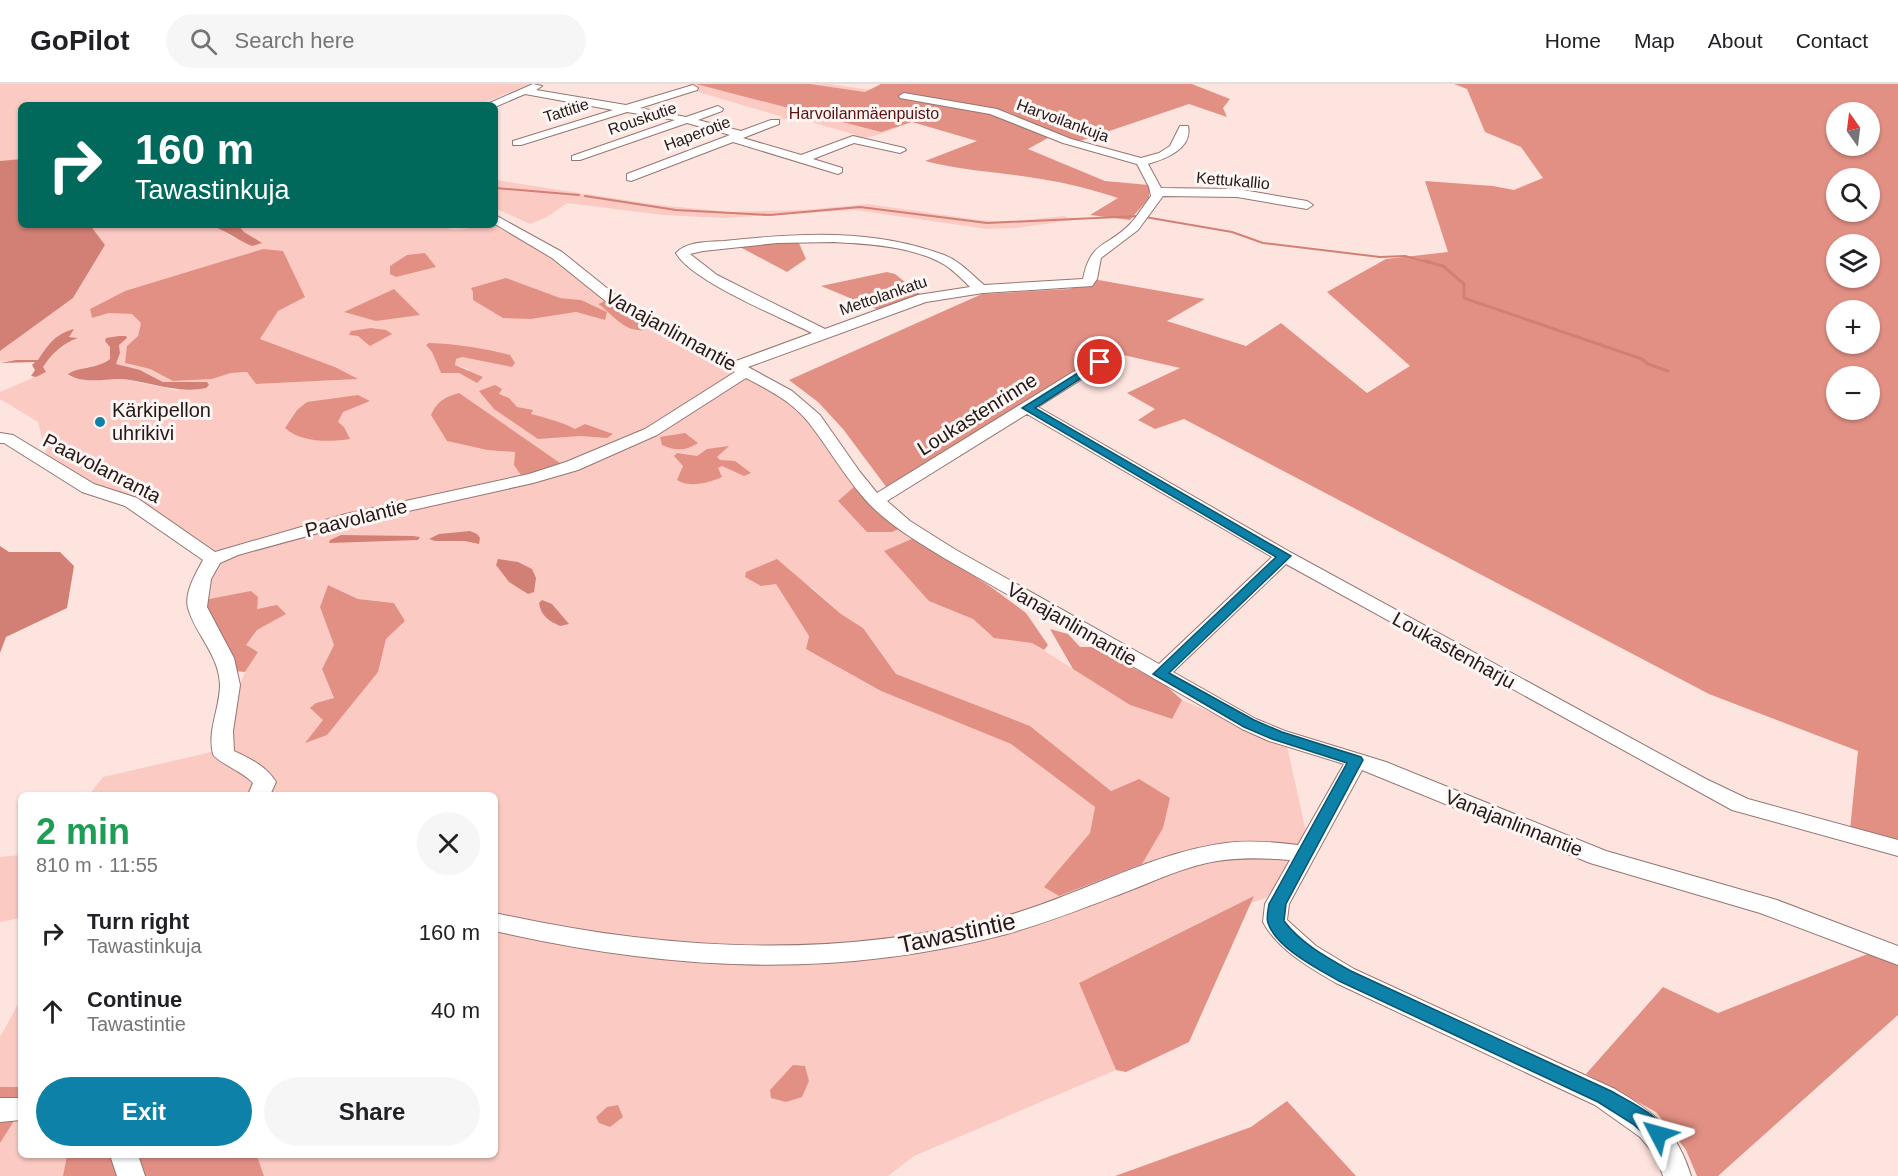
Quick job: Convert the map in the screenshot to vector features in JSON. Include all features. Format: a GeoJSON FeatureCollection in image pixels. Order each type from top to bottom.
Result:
{"type":"FeatureCollection","features":[{"type":"Feature","properties":{"kind":"street"},"geometry":{"type":"LineString","coordinates":[[497,102],[542,84]]}},
{"type":"Feature","properties":{"kind":"street","name":"Tattitie"},"geometry":{"type":"LineString","coordinates":[[517,143],[688,86]]}},
{"type":"Feature","properties":{"kind":"street"},"geometry":{"type":"LineString","coordinates":[[524,91],[686,120],[838,170]]}},
{"type":"Feature","properties":{"kind":"street","name":"Harvoilankuja"},"geometry":{"type":"LineString","coordinates":[[904,96],[993,111],[1067,141],[1141,162]]}},
{"type":"Feature","properties":{"kind":"street","name":"Rouskutie"},"geometry":{"type":"LineString","coordinates":[[576,158],[718,109]]}},
{"type":"Feature","properties":{"kind":"street","name":"Haperotie"},"geometry":{"type":"LineString","coordinates":[[631,177],[775,122]]}},
{"type":"Feature","properties":{"kind":"street"},"geometry":{"type":"LineString","coordinates":[[1156,192],[1141,162],[1174,151],[1182,140],[1184,128]]}},
{"type":"Feature","properties":{"kind":"street"},"geometry":{"type":"LineString","coordinates":[[802,159],[853,139],[900,150]]}},
{"type":"Feature","properties":{"kind":"street","name":"Kettukallio"},"geometry":{"type":"LineString","coordinates":[[1156,192],[1237,193],[1307,205]]}},
{"type":"Feature","properties":{"kind":"street","name":"Mettolankatu"},"geometry":{"type":"LineString","coordinates":[[742,369],[825,334],[923,298],[981,290],[1084,284],[1090,279],[1092,263],[1096,256],[1138,221],[1150,208],[1156,192]]}},
{"type":"Feature","properties":{"kind":"street","name":"Vanajanlinnantie"},"geometry":{"type":"LineString","coordinates":[[498,221],[557,255],[618,304],[787,394],[814,418],[854,477],[876,501],[904,525],[950,554],[1249,724],[1277,736],[1378,768],[1598,857],[1768,906],[1898,956]]}},
{"type":"Feature","properties":{"kind":"street"},"geometry":{"type":"LineString","coordinates":[[825,334],[712,278],[683,253],[698,248],[778,238],[882,243],[914,249],[950,262],[981,290]]}},
{"type":"Feature","properties":{"kind":"street","name":"Loukastenrinne"},"geometry":{"type":"LineString","coordinates":[[876,501],[1100,362]]}},
{"type":"Feature","properties":{"kind":"street","name":"Paavolantie"},"geometry":{"type":"LineString","coordinates":[[213,559],[232,550],[342,520],[533,478],[572,466],[651,432],[742,369]]}},
{"type":"Feature","properties":{"kind":"street","name":"Loukastenharju"},"geometry":{"type":"LineString","coordinates":[[1028,408],[1284,556],[1688,779],[1740,805],[1898,848]]}},
{"type":"Feature","properties":{"kind":"street","name":"Paavolanranta"},"geometry":{"type":"LineString","coordinates":[[0,438],[7,438],[88,488],[131,502],[213,559]]}},
{"type":"Feature","properties":{"kind":"street"},"geometry":{"type":"LineString","coordinates":[[1160,674],[1284,556]]}},
{"type":"Feature","properties":{"kind":"street"},"geometry":{"type":"LineString","coordinates":[[213,559],[202,579],[197,607],[224,658],[230,685],[222,731],[224,755],[253,769],[266,782],[261,792]]}},
{"type":"Feature","properties":{"kind":"street"},"geometry":{"type":"LineString","coordinates":[[1356,760],[1277,904],[1275,922],[1287,937],[1308,955],[1345,976],[1605,1097],[1640,1118],[1658,1134],[1673,1156],[1677,1176]]}},
{"type":"Feature","properties":{"kind":"street","name":"Tawastintie"},"geometry":{"type":"LineString","coordinates":[[498,922],[552,936],[675,953],[774,956],[830,954],[942,939],[999,927],[1055,910],[1190,858],[1228,851],[1265,850],[1305,854]]}},
{"type":"Feature","properties":{"kind":"street"},"geometry":{"type":"LineString","coordinates":[[0,1110],[18,1108]]}},
{"type":"Feature","properties":{"kind":"street"},"geometry":{"type":"LineString","coordinates":[[125,1158],[131,1176]]}},
{"type":"Feature","properties":{"kind":"green space"},"geometry":{"type":"Polygon","coordinates":[[[0,84],[531,84],[486,102],[18,102],[18,159],[0,161],[0,84]]]}},
{"type":"Feature","properties":{"kind":"green space","name":"Harvoilanmäenpuisto"},"geometry":{"type":"Polygon","coordinates":[[[687,84],[830,84],[871,90],[881,84],[974,84],[914,120],[865,138],[852,137],[856,135],[801,119],[777,119],[783,117],[695,91],[693,86],[687,84]]]}},
{"type":"Feature","properties":{"kind":"green space"},"geometry":{"type":"Polygon","coordinates":[[[696,84],[810,84],[865,92],[881,84],[1192,84],[1230,99],[1223,108],[1227,117],[1189,104],[1077,142],[1055,134],[1028,149],[1105,181],[1149,185],[1149,198],[1130,220],[1090,215],[1118,198],[1099,192],[1051,181],[925,161],[977,141],[912,122],[881,132],[696,84]]]}},
{"type":"Feature","properties":{"kind":"green space"},"geometry":{"type":"Polygon","coordinates":[[[1454,84],[1898,84],[1898,847],[1850,830],[1858,751],[1709,694],[1184,419],[1155,429],[1138,420],[1155,409],[1127,393],[1180,368],[1105,353],[887,488],[843,429],[818,402],[789,380],[982,294],[1069,289],[1088,284],[1093,279],[1205,299],[1167,321],[1246,346],[1281,323],[1367,393],[1410,366],[1327,292],[1386,259],[1448,252],[1425,181],[1493,186],[1514,190],[1543,178],[1521,147],[1485,132],[1467,89],[1454,84]]]}},
{"type":"Feature","properties":{"kind":"green space"},"geometry":{"type":"Polygon","coordinates":[[[498,180],[658,205],[729,212],[804,210],[868,204],[1004,222],[1064,216],[1073,220],[1017,228],[987,229],[855,210],[724,218],[663,215],[567,203],[547,217],[530,224],[498,209],[498,180]]]}},
{"type":"Feature","properties":{"kind":"green space"},"geometry":{"type":"Polygon","coordinates":[[[498,226],[550,257],[605,301],[598,304],[645,330],[648,325],[783,397],[814,429],[855,486],[839,502],[901,528],[914,538],[888,550],[942,606],[973,619],[989,634],[1001,639],[1032,643],[1130,705],[1171,719],[1182,700],[1287,746],[1306,832],[1292,855],[1305,854],[1266,898],[1218,914],[1079,983],[1116,1070],[914,1156],[888,1176],[264,1176],[256,1158],[498,1158],[498,792],[91,792],[103,777],[229,748],[223,726],[245,672],[258,652],[245,645],[257,630],[285,614],[204,600],[210,576],[222,558],[147,505],[85,483],[48,461],[38,422],[0,399],[0,392],[46,372],[42,367],[49,357],[61,346],[77,338],[68,337],[73,330],[44,351],[38,360],[0,361],[0,351],[73,298],[105,245],[92,228],[220,228],[233,238],[261,243],[241,228],[498,228],[498,226]],[[394,289],[345,312],[419,315],[394,289]],[[125,291],[90,309],[92,318],[109,313],[132,314],[141,323],[138,336],[125,363],[150,369],[173,381],[212,379],[231,373],[248,372],[256,384],[357,379],[335,367],[260,339],[278,311],[125,291]],[[473,292],[473,300],[531,319],[576,312],[605,320],[581,300],[473,292]],[[127,338],[110,347],[110,359],[93,368],[73,371],[86,380],[123,379],[179,391],[177,383],[163,382],[147,373],[116,364],[120,353],[119,345],[127,338]],[[432,352],[441,373],[459,373],[477,383],[468,369],[455,365],[455,359],[462,357],[489,362],[512,360],[432,352]],[[459,394],[447,441],[487,450],[515,452],[514,465],[556,468],[459,394]],[[297,410],[286,428],[337,422],[341,415],[297,410]],[[776,584],[809,636],[806,648],[881,691],[1011,744],[1095,807],[1090,833],[1045,887],[1139,779],[1111,791],[1030,726],[896,674],[863,628],[841,614],[811,587],[776,584]],[[328,585],[320,607],[334,645],[322,669],[334,698],[316,703],[324,719],[306,742],[378,672],[386,639],[405,621],[394,603],[358,599],[328,585]]]}},
{"type":"Feature","properties":{"kind":"green space"},"geometry":{"type":"Polygon","coordinates":[[[798,241],[806,259],[787,272],[738,246],[798,241]]]}},
{"type":"Feature","properties":{"kind":"green space"},"geometry":{"type":"Polygon","coordinates":[[[263,249],[283,251],[305,297],[278,311],[260,339],[335,367],[358,379],[256,384],[247,372],[231,373],[212,379],[173,381],[150,369],[125,363],[127,346],[138,336],[141,323],[132,314],[109,313],[92,318],[90,309],[125,291],[263,249]]]}},
{"type":"Feature","properties":{"kind":"green space"},"geometry":{"type":"Polygon","coordinates":[[[425,253],[436,267],[396,277],[390,274],[390,266],[407,255],[425,253]]]}},
{"type":"Feature","properties":{"kind":"green space"},"geometry":{"type":"Polygon","coordinates":[[[887,272],[895,274],[921,295],[881,311],[821,286],[887,272]]]}},
{"type":"Feature","properties":{"kind":"green space"},"geometry":{"type":"Polygon","coordinates":[[[506,278],[560,298],[581,300],[607,312],[605,320],[576,312],[531,319],[503,318],[473,300],[471,288],[506,278]]]}},
{"type":"Feature","properties":{"kind":"green space"},"geometry":{"type":"Polygon","coordinates":[[[394,289],[420,315],[376,321],[344,312],[394,289]]]}},
{"type":"Feature","properties":{"kind":"green space"},"geometry":{"type":"Polygon","coordinates":[[[605,301],[620,312],[648,326],[645,330],[638,330],[625,326],[598,304],[605,301]]]}},
{"type":"Feature","properties":{"kind":"green space"},"geometry":{"type":"Polygon","coordinates":[[[371,328],[386,330],[392,334],[370,346],[358,336],[349,335],[351,331],[371,328]]]}},
{"type":"Feature","properties":{"kind":"green space"},"geometry":{"type":"Polygon","coordinates":[[[429,343],[480,348],[510,355],[515,363],[512,367],[462,357],[456,359],[455,365],[483,377],[477,383],[459,373],[441,373],[432,352],[426,345],[429,343]]]}},
{"type":"Feature","properties":{"kind":"green space"},"geometry":{"type":"Polygon","coordinates":[[[495,385],[502,389],[499,394],[509,398],[517,407],[533,410],[531,414],[575,429],[585,424],[613,434],[607,438],[580,436],[538,439],[494,409],[479,391],[495,385]]]}},
{"type":"Feature","properties":{"kind":"green space"},"geometry":{"type":"Polygon","coordinates":[[[459,393],[560,463],[556,468],[521,475],[514,465],[515,452],[487,450],[447,441],[431,415],[442,400],[459,393]]]}},
{"type":"Feature","properties":{"kind":"green space"},"geometry":{"type":"Polygon","coordinates":[[[358,395],[370,401],[343,412],[338,422],[344,427],[350,439],[325,441],[308,439],[285,428],[297,410],[307,402],[358,395]]]}},
{"type":"Feature","properties":{"kind":"green space"},"geometry":{"type":"Polygon","coordinates":[[[685,433],[698,443],[689,448],[680,449],[662,445],[660,437],[685,433]]]}},
{"type":"Feature","properties":{"kind":"green space"},"geometry":{"type":"Polygon","coordinates":[[[729,446],[717,457],[720,460],[735,461],[751,473],[744,476],[722,466],[718,468],[722,477],[711,481],[688,484],[677,480],[683,466],[674,456],[677,453],[697,456],[707,449],[729,446]]]}},
{"type":"Feature","properties":{"kind":"green space"},"geometry":{"type":"Polygon","coordinates":[[[855,486],[901,528],[892,532],[867,532],[838,501],[855,486]]]}},
{"type":"Feature","properties":{"kind":"green space"},"geometry":{"type":"Polygon","coordinates":[[[914,538],[991,587],[1026,613],[1048,645],[1044,650],[1032,643],[994,638],[973,619],[929,601],[884,551],[914,538]]]}},
{"type":"Feature","properties":{"kind":"green space"},"geometry":{"type":"Polygon","coordinates":[[[777,559],[841,614],[863,628],[896,674],[1030,726],[1111,791],[1139,779],[1170,798],[1163,828],[1142,864],[1059,896],[1044,887],[1090,833],[1095,807],[1011,744],[881,691],[806,649],[809,636],[776,584],[761,586],[745,577],[746,572],[777,559]]]}},
{"type":"Feature","properties":{"kind":"green space"},"geometry":{"type":"Polygon","coordinates":[[[328,585],[358,599],[394,603],[405,621],[386,639],[378,672],[327,735],[305,743],[323,720],[310,708],[316,703],[334,698],[322,669],[334,645],[320,607],[328,585]]]}},
{"type":"Feature","properties":{"kind":"green space"},"geometry":{"type":"Polygon","coordinates":[[[251,591],[258,597],[257,609],[277,605],[286,614],[257,630],[246,645],[258,652],[245,672],[234,671],[204,600],[251,591]]]}},
{"type":"Feature","properties":{"kind":"green space"},"geometry":{"type":"Polygon","coordinates":[[[1050,629],[1068,634],[1080,647],[1092,647],[1164,684],[1182,700],[1172,719],[1130,705],[1073,669],[1050,629]]]}},
{"type":"Feature","properties":{"kind":"green space"},"geometry":{"type":"Polygon","coordinates":[[[18,855],[18,919],[0,922],[0,857],[18,855]]]}},
{"type":"Feature","properties":{"kind":"green space"},"geometry":{"type":"Polygon","coordinates":[[[1254,896],[1189,1042],[1126,1072],[1116,1070],[1079,983],[1254,896]]]}},
{"type":"Feature","properties":{"kind":"green space"},"geometry":{"type":"Polygon","coordinates":[[[1870,953],[1898,965],[1898,1015],[1718,1176],[1697,1176],[1686,1150],[1656,1112],[1586,1074],[1663,987],[1718,1013],[1870,953]]]}},
{"type":"Feature","properties":{"kind":"green space"},"geometry":{"type":"Polygon","coordinates":[[[18,1004],[18,1087],[0,1087],[0,1037],[18,1004]]]}},
{"type":"Feature","properties":{"kind":"green space"},"geometry":{"type":"Polygon","coordinates":[[[793,1065],[805,1066],[809,1081],[802,1097],[786,1102],[771,1098],[770,1090],[793,1065]]]}},
{"type":"Feature","properties":{"kind":"green space"},"geometry":{"type":"Polygon","coordinates":[[[0,1087],[18,1087],[18,1115],[0,1143],[0,1087]]]}},
{"type":"Feature","properties":{"kind":"green space"},"geometry":{"type":"Polygon","coordinates":[[[1287,1101],[1356,1176],[1115,1176],[1251,1127],[1287,1101]]]}},
{"type":"Feature","properties":{"kind":"green space"},"geometry":{"type":"Polygon","coordinates":[[[618,1105],[623,1117],[610,1127],[599,1123],[596,1117],[607,1107],[618,1105]]]}},
{"type":"Feature","properties":{"kind":"green space"},"geometry":{"type":"Polygon","coordinates":[[[18,1115],[18,1158],[66,1158],[63,1176],[0,1176],[0,1143],[18,1115]]]}},
{"type":"Feature","properties":{"kind":"green space"},"geometry":{"type":"Polygon","coordinates":[[[66,1158],[256,1158],[264,1176],[63,1176],[66,1158]]]}},
{"type":"Feature","properties":{"kind":"shaded area"},"geometry":{"type":"Polygon","coordinates":[[[18,159],[18,228],[92,228],[105,245],[73,298],[0,351],[0,161],[18,159]]]}},
{"type":"Feature","properties":{"kind":"shaded area"},"geometry":{"type":"Polygon","coordinates":[[[217,228],[241,228],[262,243],[252,246],[217,228]]]}},
{"type":"Feature","properties":{"kind":"shaded area"},"geometry":{"type":"Polygon","coordinates":[[[74,329],[69,337],[78,338],[54,353],[43,367],[46,372],[36,377],[31,376],[35,370],[32,365],[35,362],[0,363],[38,360],[57,337],[74,329]]]}},
{"type":"Feature","properties":{"kind":"shaded area"},"geometry":{"type":"Polygon","coordinates":[[[119,336],[127,338],[119,345],[120,353],[116,364],[140,370],[163,382],[207,382],[209,385],[206,388],[185,390],[133,380],[81,379],[68,374],[99,365],[110,359],[110,347],[105,341],[106,338],[119,336]]]}},
{"type":"Feature","properties":{"kind":"shaded area"},"geometry":{"type":"Polygon","coordinates":[[[470,531],[480,538],[479,544],[429,539],[439,534],[470,531]]]}},
{"type":"Feature","properties":{"kind":"shaded area"},"geometry":{"type":"Polygon","coordinates":[[[341,535],[420,537],[418,540],[329,543],[330,540],[341,535]]]}},
{"type":"Feature","properties":{"kind":"shaded area"},"geometry":{"type":"Polygon","coordinates":[[[0,546],[9,552],[60,552],[74,566],[67,608],[6,637],[0,653],[0,546]]]}},
{"type":"Feature","properties":{"kind":"shaded area"},"geometry":{"type":"Polygon","coordinates":[[[498,559],[518,562],[532,569],[536,578],[534,592],[528,594],[509,582],[496,565],[498,559]]]}},
{"type":"Feature","properties":{"kind":"shaded area"},"geometry":{"type":"Polygon","coordinates":[[[542,600],[552,604],[569,624],[560,626],[546,618],[540,608],[539,603],[542,600]]]}},
{"type":"Feature","properties":{"kind":"waterway"},"geometry":{"type":"LineString","coordinates":[[498,188],[579,195]]}},
{"type":"Feature","properties":{"kind":"waterway"},"geometry":{"type":"LineString","coordinates":[[585,196],[676,210],[769,215]]}},
{"type":"Feature","properties":{"kind":"waterway"},"geometry":{"type":"LineString","coordinates":[[770,215],[860,207],[987,223],[1139,216]]}},
{"type":"Feature","properties":{"kind":"waterway"},"geometry":{"type":"LineString","coordinates":[[1145,217],[1232,232],[1263,243],[1380,257],[1405,256],[1430,263]]}},
{"type":"Feature","properties":{"kind":"waterway"},"geometry":{"type":"LineString","coordinates":[[1425,261],[1443,266],[1464,284],[1464,298],[1642,359],[1648,364],[1668,371]]}},
{"type":"Feature","properties":{"kind":"place","name":"Kärkipellon uhrikivi"},"geometry":{"type":"Point","coordinates":[100,422]}},
{"type":"Feature","properties":{"kind":"route"},"geometry":{"type":"LineString","coordinates":[[1100,362],[1028,408],[1177,492],[1284,556],[1160,674],[1249,724],[1277,736],[1356,760],[1277,904],[1275,922],[1287,937],[1308,955],[1345,976],[1605,1097],[1640,1118],[1658,1134]]}}]}
